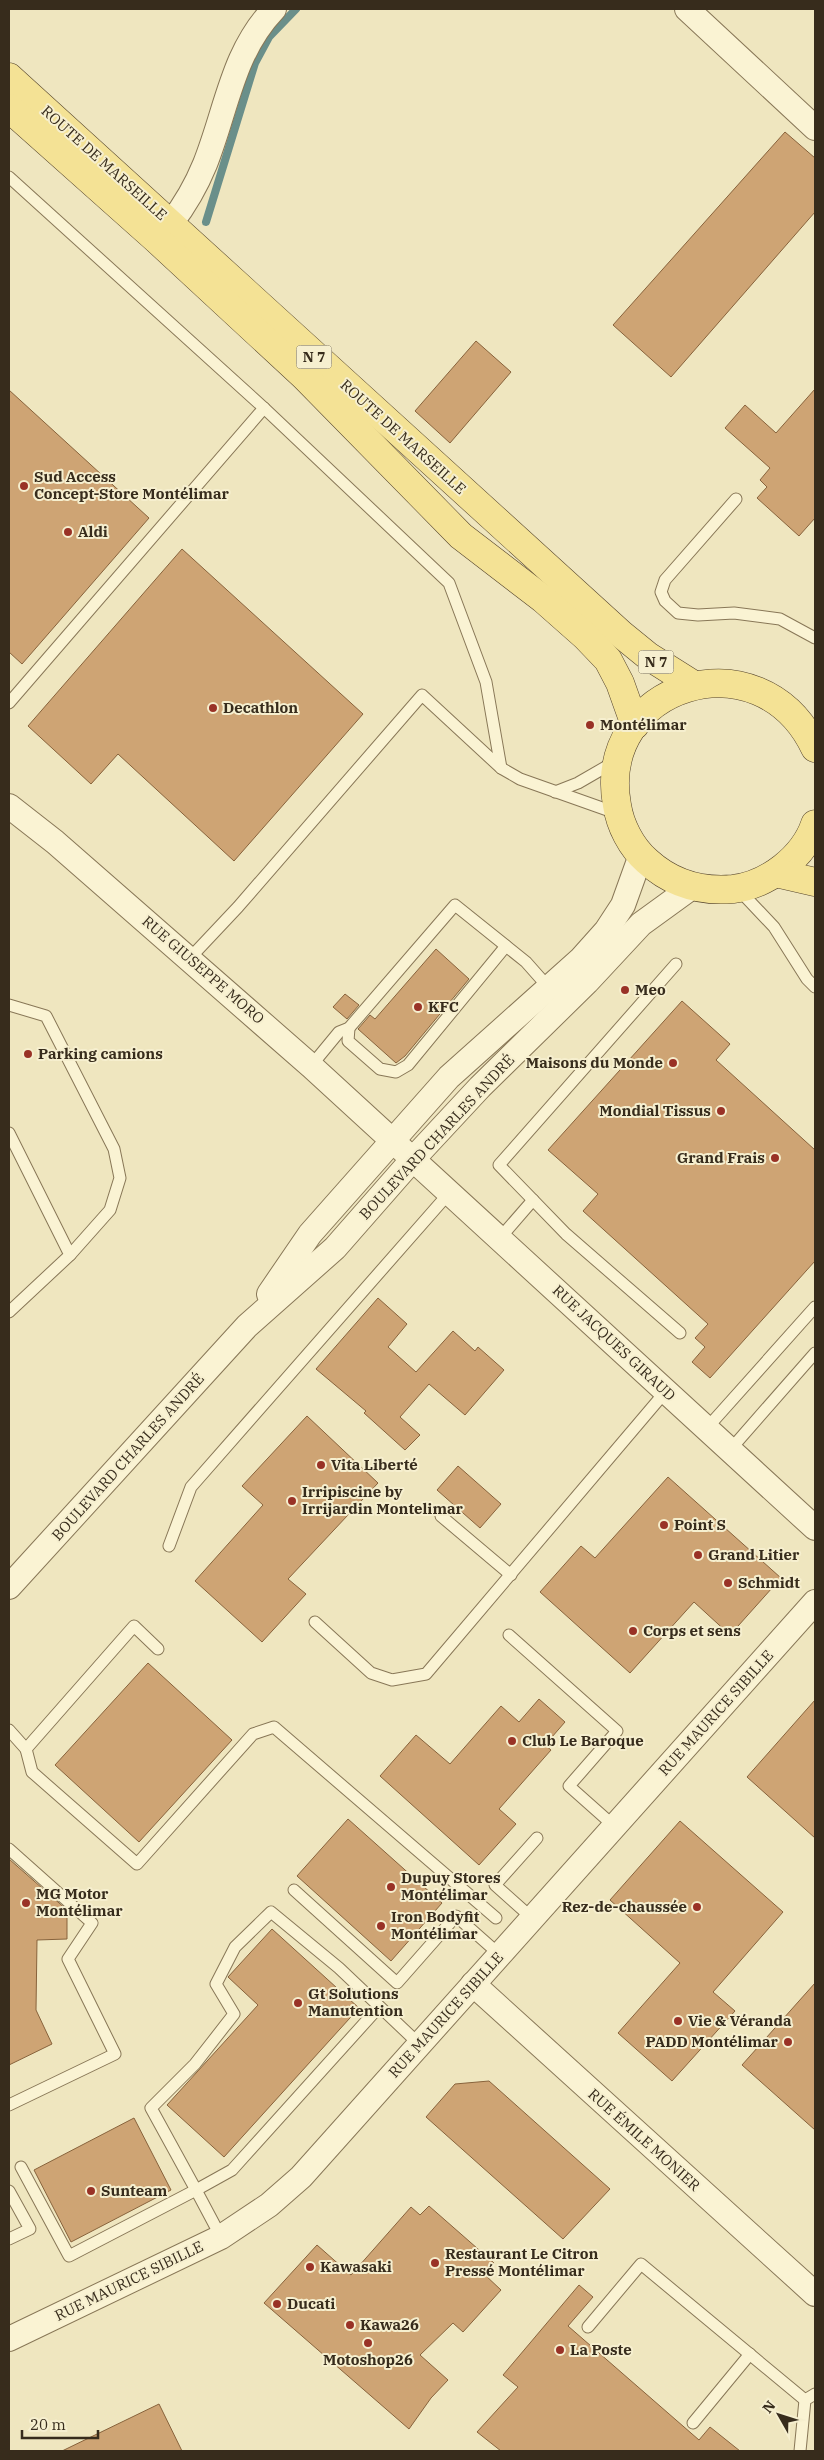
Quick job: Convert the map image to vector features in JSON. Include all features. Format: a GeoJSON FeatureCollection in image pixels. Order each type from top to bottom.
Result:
{"type":"FeatureCollection","features":[{"type":"Feature","properties":{"kind":"main road","name":"ROUTE DE MARSEILLE"},"geometry":{"type":"LineString","coordinates":[[9,77],[171,223],[310,353],[621,634],[656,661],[694,685]]}},
{"type":"Feature","properties":{"kind":"main road","name":"ROUTE DE MARSEILLE"},"geometry":{"type":"LineString","coordinates":[[9,108],[156,239],[304,376],[461,536],[543,599],[586,637],[608,660],[620,683],[635,725]]}},
{"type":"Feature","properties":{"kind":"main road"},"geometry":{"type":"LineString","coordinates":[[813,736],[794,714],[758,690],[738,684],[716,682],[694,685],[671,694],[651,707],[635,725],[625,741],[618,759],[615,777],[618,814],[628,836],[641,856],[673,880],[692,887],[707,890],[737,888],[757,882],[776,873],[798,852],[815,824]]}},
{"type":"Feature","properties":{"kind":"main road"},"geometry":{"type":"LineString","coordinates":[[776,873],[815,882]]}},
{"type":"Feature","properties":{"kind":"street"},"geometry":{"type":"LineString","coordinates":[[171,223],[190,196],[205,163],[238,62],[257,27],[274,9]]}},
{"type":"Feature","properties":{"kind":"street"},"geometry":{"type":"LineString","coordinates":[[687,9],[815,128]]}},
{"type":"Feature","properties":{"kind":"street","name":"RUE GIUSEPPE MORO"},"geometry":{"type":"LineString","coordinates":[[9,806],[55,842],[190,958],[403,1149]]}},
{"type":"Feature","properties":{"kind":"street","name":"BOULEVARD CHARLES ANDRÉ"},"geometry":{"type":"LineString","coordinates":[[9,1587],[247,1326],[335,1248],[450,1077],[581,959],[606,931],[624,905],[641,856]]}},
{"type":"Feature","properties":{"kind":"street","name":"BOULEVARD CHARLES ANDRÉ"},"geometry":{"type":"LineString","coordinates":[[247,1326],[310,1234],[403,1149],[480,1088],[587,982],[641,924],[692,887]]}},
{"type":"Feature","properties":{"kind":"street","name":"RUE JACQUES GIRAUD"},"geometry":{"type":"LineString","coordinates":[[403,1149],[815,1528]]}},
{"type":"Feature","properties":{"kind":"street","name":"RUE MAURICE SIBILLE"},"geometry":{"type":"LineString","coordinates":[[9,2339],[220,2237],[269,2206],[301,2177],[815,1602]]}},
{"type":"Feature","properties":{"kind":"street","name":"RUE ÉMILE MONIER"},"geometry":{"type":"LineString","coordinates":[[473,1984],[815,2294]]}},
{"type":"Feature","properties":{"kind":"lane"},"geometry":{"type":"LineString","coordinates":[[9,177],[264,408],[449,583],[486,682],[501,768]]}},
{"type":"Feature","properties":{"kind":"lane"},"geometry":{"type":"LineString","coordinates":[[9,703],[264,408]]}},
{"type":"Feature","properties":{"kind":"lane"},"geometry":{"type":"LineString","coordinates":[[736,499],[666,580],[660,592],[664,602],[678,613],[698,615],[734,613],[780,619],[815,638]]}},
{"type":"Feature","properties":{"kind":"lane"},"geometry":{"type":"LineString","coordinates":[[190,958],[232,913],[422,694],[501,768],[520,780],[618,814]]}},
{"type":"Feature","properties":{"kind":"lane"},"geometry":{"type":"LineString","coordinates":[[555,792],[578,783],[618,759]]}},
{"type":"Feature","properties":{"kind":"lane"},"geometry":{"type":"LineString","coordinates":[[737,888],[774,927],[807,979],[815,987]]}},
{"type":"Feature","properties":{"kind":"lane"},"geometry":{"type":"LineString","coordinates":[[311,1066],[339,1032],[349,1028],[455,905],[526,962],[549,988]]}},
{"type":"Feature","properties":{"kind":"lane"},"geometry":{"type":"LineString","coordinates":[[349,1028],[348,1041],[380,1070],[396,1072],[408,1066],[506,946]]}},
{"type":"Feature","properties":{"kind":"lane"},"geometry":{"type":"LineString","coordinates":[[676,964],[499,1165],[566,1234],[680,1333]]}},
{"type":"Feature","properties":{"kind":"lane"},"geometry":{"type":"LineString","coordinates":[[9,1005],[46,1016],[114,1149],[120,1178],[110,1210],[70,1255],[9,1312]]}},
{"type":"Feature","properties":{"kind":"lane"},"geometry":{"type":"LineString","coordinates":[[9,1133],[70,1255]]}},
{"type":"Feature","properties":{"kind":"lane"},"geometry":{"type":"LineString","coordinates":[[169,1546],[191,1487],[450,1192]]}},
{"type":"Feature","properties":{"kind":"lane"},"geometry":{"type":"LineString","coordinates":[[500,1238],[533,1200]]}},
{"type":"Feature","properties":{"kind":"lane"},"geometry":{"type":"LineString","coordinates":[[707,1428],[815,1307]]}},
{"type":"Feature","properties":{"kind":"lane"},"geometry":{"type":"LineString","coordinates":[[730,1450],[815,1353]]}},
{"type":"Feature","properties":{"kind":"lane"},"geometry":{"type":"LineString","coordinates":[[315,1622],[371,1672],[392,1680],[426,1674],[666,1391]]}},
{"type":"Feature","properties":{"kind":"lane"},"geometry":{"type":"LineString","coordinates":[[441,1516],[511,1575]]}},
{"type":"Feature","properties":{"kind":"lane"},"geometry":{"type":"LineString","coordinates":[[26,1749],[134,1626],[158,1649]]}},
{"type":"Feature","properties":{"kind":"lane"},"geometry":{"type":"LineString","coordinates":[[509,1635],[617,1731],[568,1786],[614,1826]]}},
{"type":"Feature","properties":{"kind":"lane"},"geometry":{"type":"LineString","coordinates":[[9,1730],[26,1749],[32,1772],[137,1864],[253,1734],[274,1727],[496,1918]]}},
{"type":"Feature","properties":{"kind":"lane"},"geometry":{"type":"LineString","coordinates":[[532,1918],[495,1886],[537,1838]]}},
{"type":"Feature","properties":{"kind":"lane"},"geometry":{"type":"LineString","coordinates":[[9,1849],[92,1923],[68,1959],[115,2054],[9,2105]]}},
{"type":"Feature","properties":{"kind":"lane"},"geometry":{"type":"LineString","coordinates":[[294,1890],[397,1983],[456,1916],[500,1954]]}},
{"type":"Feature","properties":{"kind":"lane"},"geometry":{"type":"LineString","coordinates":[[220,2237],[151,2108],[195,2064],[234,2014],[216,1984],[235,1947],[270,1912],[339,1968],[419,2044]]}},
{"type":"Feature","properties":{"kind":"lane"},"geometry":{"type":"LineString","coordinates":[[21,2166],[69,2256],[232,2170],[379,2007]]}},
{"type":"Feature","properties":{"kind":"lane"},"geometry":{"type":"LineString","coordinates":[[9,2191],[30,2229],[9,2239]]}},
{"type":"Feature","properties":{"kind":"lane"},"geometry":{"type":"LineString","coordinates":[[588,2327],[641,2264],[805,2400]]}},
{"type":"Feature","properties":{"kind":"lane"},"geometry":{"type":"LineString","coordinates":[[693,2423],[750,2354]]}},
{"type":"Feature","properties":{"kind":"lane"},"geometry":{"type":"LineString","coordinates":[[805,2400],[815,2394]]}},
{"type":"Feature","properties":{"kind":"lane"},"geometry":{"type":"LineString","coordinates":[[800,2451],[805,2400]]}},
{"type":"Feature","properties":{"kind":"building"},"geometry":{"type":"Polygon","coordinates":[[[785,132],[815,158],[815,212],[671,377],[613,325],[785,132]]]}},
{"type":"Feature","properties":{"kind":"building"},"geometry":{"type":"Polygon","coordinates":[[[476,341],[511,372],[450,443],[415,411],[476,341]]]}},
{"type":"Feature","properties":{"kind":"building"},"geometry":{"type":"Polygon","coordinates":[[[815,389],[815,518],[799,536],[757,498],[767,487],[760,480],[770,468],[725,428],[745,405],[776,433],[815,389]]]}},
{"type":"Feature","properties":{"kind":"building"},"geometry":{"type":"Polygon","coordinates":[[[9,390],[149,518],[22,664],[9,652],[9,390]]]}},
{"type":"Feature","properties":{"kind":"building"},"geometry":{"type":"Polygon","coordinates":[[[182,549],[363,714],[234,861],[118,754],[91,784],[28,726],[182,549]]]}},
{"type":"Feature","properties":{"kind":"building"},"geometry":{"type":"Polygon","coordinates":[[[436,949],[469,979],[405,1056],[396,1063],[358,1029],[370,1015],[375,1019],[436,949]]]}},
{"type":"Feature","properties":{"kind":"building"},"geometry":{"type":"Polygon","coordinates":[[[345,994],[359,1005],[347,1019],[333,1007],[345,994]]]}},
{"type":"Feature","properties":{"kind":"building"},"geometry":{"type":"Polygon","coordinates":[[[682,1001],[730,1044],[716,1060],[815,1150],[815,1261],[710,1378],[692,1362],[705,1347],[695,1338],[708,1324],[583,1211],[598,1194],[548,1150],[682,1001]]]}},
{"type":"Feature","properties":{"kind":"building"},"geometry":{"type":"Polygon","coordinates":[[[378,1298],[407,1324],[388,1347],[416,1372],[453,1331],[475,1351],[478,1347],[504,1370],[465,1415],[429,1384],[400,1417],[420,1435],[405,1450],[364,1413],[366,1411],[316,1369],[378,1298]]]}},
{"type":"Feature","properties":{"kind":"building"},"geometry":{"type":"Polygon","coordinates":[[[307,1416],[378,1483],[288,1579],[306,1594],[262,1642],[195,1581],[263,1505],[242,1486],[307,1416]]]}},
{"type":"Feature","properties":{"kind":"building"},"geometry":{"type":"Polygon","coordinates":[[[458,1466],[501,1504],[480,1528],[437,1490],[458,1466]]]}},
{"type":"Feature","properties":{"kind":"building"},"geometry":{"type":"Polygon","coordinates":[[[668,1477],[781,1578],[730,1635],[694,1602],[630,1673],[540,1592],[581,1546],[595,1558],[668,1477]]]}},
{"type":"Feature","properties":{"kind":"building"},"geometry":{"type":"Polygon","coordinates":[[[148,1663],[232,1740],[139,1842],[55,1765],[148,1663]]]}},
{"type":"Feature","properties":{"kind":"building"},"geometry":{"type":"Polygon","coordinates":[[[539,1699],[565,1722],[545,1745],[551,1750],[499,1809],[516,1824],[479,1865],[380,1776],[416,1735],[450,1764],[501,1706],[519,1722],[539,1699]]]}},
{"type":"Feature","properties":{"kind":"building"},"geometry":{"type":"Polygon","coordinates":[[[815,1700],[815,1838],[747,1777],[815,1700]]]}},
{"type":"Feature","properties":{"kind":"building"},"geometry":{"type":"Polygon","coordinates":[[[348,1819],[442,1903],[391,1961],[297,1876],[348,1819]]]}},
{"type":"Feature","properties":{"kind":"building"},"geometry":{"type":"Polygon","coordinates":[[[680,1821],[783,1912],[713,1992],[735,2011],[672,2081],[618,2033],[680,1963],[610,1900],[680,1821]]]}},
{"type":"Feature","properties":{"kind":"building"},"geometry":{"type":"Polygon","coordinates":[[[9,1859],[67,1910],[67,1939],[37,1940],[36,2010],[52,2044],[9,2065],[9,1859]]]}},
{"type":"Feature","properties":{"kind":"building"},"geometry":{"type":"Polygon","coordinates":[[[272,1929],[359,2008],[224,2157],[167,2105],[258,2005],[228,1977],[272,1929]]]}},
{"type":"Feature","properties":{"kind":"building"},"geometry":{"type":"Polygon","coordinates":[[[815,1983],[815,2130],[742,2065],[815,1983]]]}},
{"type":"Feature","properties":{"kind":"building"},"geometry":{"type":"Polygon","coordinates":[[[489,2081],[610,2189],[563,2239],[426,2117],[455,2084],[489,2081]]]}},
{"type":"Feature","properties":{"kind":"building"},"geometry":{"type":"Polygon","coordinates":[[[134,2118],[171,2190],[71,2242],[34,2170],[134,2118]]]}},
{"type":"Feature","properties":{"kind":"building"},"geometry":{"type":"Polygon","coordinates":[[[429,2206],[494,2263],[484,2274],[501,2290],[463,2332],[453,2323],[420,2355],[448,2380],[431,2398],[409,2429],[264,2303],[317,2245],[351,2275],[411,2207],[420,2215],[429,2206]]]}},
{"type":"Feature","properties":{"kind":"building","name":"La Poste"},"geometry":{"type":"Polygon","coordinates":[[[579,2285],[593,2297],[568,2326],[699,2440],[710,2427],[740,2451],[501,2451],[477,2432],[518,2387],[503,2375],[579,2285]]]}},
{"type":"Feature","properties":{"kind":"building"},"geometry":{"type":"Polygon","coordinates":[[[159,2404],[182,2451],[62,2451],[159,2404]]]}},
{"type":"Feature","properties":{"kind":"waterway"},"geometry":{"type":"LineString","coordinates":[[206,222],[255,63],[269,37],[296,9]]}},
{"type":"Feature","properties":{"kind":"place","name":"Sud Access Concept-Store Montélimar"},"geometry":{"type":"Point","coordinates":[24,486]}},
{"type":"Feature","properties":{"kind":"place","name":"Aldi"},"geometry":{"type":"Point","coordinates":[68,532]}},
{"type":"Feature","properties":{"kind":"place","name":"Decathlon"},"geometry":{"type":"Point","coordinates":[213,708]}},
{"type":"Feature","properties":{"kind":"place","name":"Montélimar"},"geometry":{"type":"Point","coordinates":[590,725]}},
{"type":"Feature","properties":{"kind":"place","name":"Meo"},"geometry":{"type":"Point","coordinates":[625,990]}},
{"type":"Feature","properties":{"kind":"place","name":"KFC"},"geometry":{"type":"Point","coordinates":[418,1007]}},
{"type":"Feature","properties":{"kind":"place","name":"Parking camions"},"geometry":{"type":"Point","coordinates":[28,1054]}},
{"type":"Feature","properties":{"kind":"place","name":"Maisons du Monde"},"geometry":{"type":"Point","coordinates":[673,1063]}},
{"type":"Feature","properties":{"kind":"place","name":"Mondial Tissus"},"geometry":{"type":"Point","coordinates":[721,1111]}},
{"type":"Feature","properties":{"kind":"place","name":"Grand Frais"},"geometry":{"type":"Point","coordinates":[775,1158]}},
{"type":"Feature","properties":{"kind":"place","name":"Vita Liberté"},"geometry":{"type":"Point","coordinates":[321,1465]}},
{"type":"Feature","properties":{"kind":"place","name":"Irripiscine by Irrijardin Montelimar"},"geometry":{"type":"Point","coordinates":[292,1501]}},
{"type":"Feature","properties":{"kind":"place","name":"Point S"},"geometry":{"type":"Point","coordinates":[664,1525]}},
{"type":"Feature","properties":{"kind":"place","name":"Grand Litier"},"geometry":{"type":"Point","coordinates":[698,1555]}},
{"type":"Feature","properties":{"kind":"place","name":"Schmidt"},"geometry":{"type":"Point","coordinates":[728,1583]}},
{"type":"Feature","properties":{"kind":"place","name":"Corps et sens"},"geometry":{"type":"Point","coordinates":[633,1631]}},
{"type":"Feature","properties":{"kind":"place","name":"Club Le Baroque"},"geometry":{"type":"Point","coordinates":[512,1741]}},
{"type":"Feature","properties":{"kind":"place","name":"Dupuy Stores Montélimar"},"geometry":{"type":"Point","coordinates":[391,1887]}},
{"type":"Feature","properties":{"kind":"place","name":"MG Motor Montélimar"},"geometry":{"type":"Point","coordinates":[26,1903]}},
{"type":"Feature","properties":{"kind":"place","name":"Rez-de-chaussée"},"geometry":{"type":"Point","coordinates":[697,1907]}},
{"type":"Feature","properties":{"kind":"place","name":"Iron Bodyfit Montélimar"},"geometry":{"type":"Point","coordinates":[381,1926]}},
{"type":"Feature","properties":{"kind":"place","name":"Gt Solutions Manutention"},"geometry":{"type":"Point","coordinates":[298,2003]}},
{"type":"Feature","properties":{"kind":"place","name":"Vie & Véranda"},"geometry":{"type":"Point","coordinates":[678,2021]}},
{"type":"Feature","properties":{"kind":"place","name":"PADD Montélimar"},"geometry":{"type":"Point","coordinates":[788,2042]}},
{"type":"Feature","properties":{"kind":"place","name":"Sunteam"},"geometry":{"type":"Point","coordinates":[91,2191]}},
{"type":"Feature","properties":{"kind":"place","name":"Restaurant Le Citron Pressé Montélimar"},"geometry":{"type":"Point","coordinates":[435,2263]}},
{"type":"Feature","properties":{"kind":"place","name":"Kawasaki"},"geometry":{"type":"Point","coordinates":[310,2267]}},
{"type":"Feature","properties":{"kind":"place","name":"Ducati"},"geometry":{"type":"Point","coordinates":[277,2304]}},
{"type":"Feature","properties":{"kind":"place","name":"Kawa26"},"geometry":{"type":"Point","coordinates":[350,2325]}},
{"type":"Feature","properties":{"kind":"place","name":"Motoshop26"},"geometry":{"type":"Point","coordinates":[368,2343]}},
{"type":"Feature","properties":{"kind":"place","name":"La Poste"},"geometry":{"type":"Point","coordinates":[560,2350]}}]}
